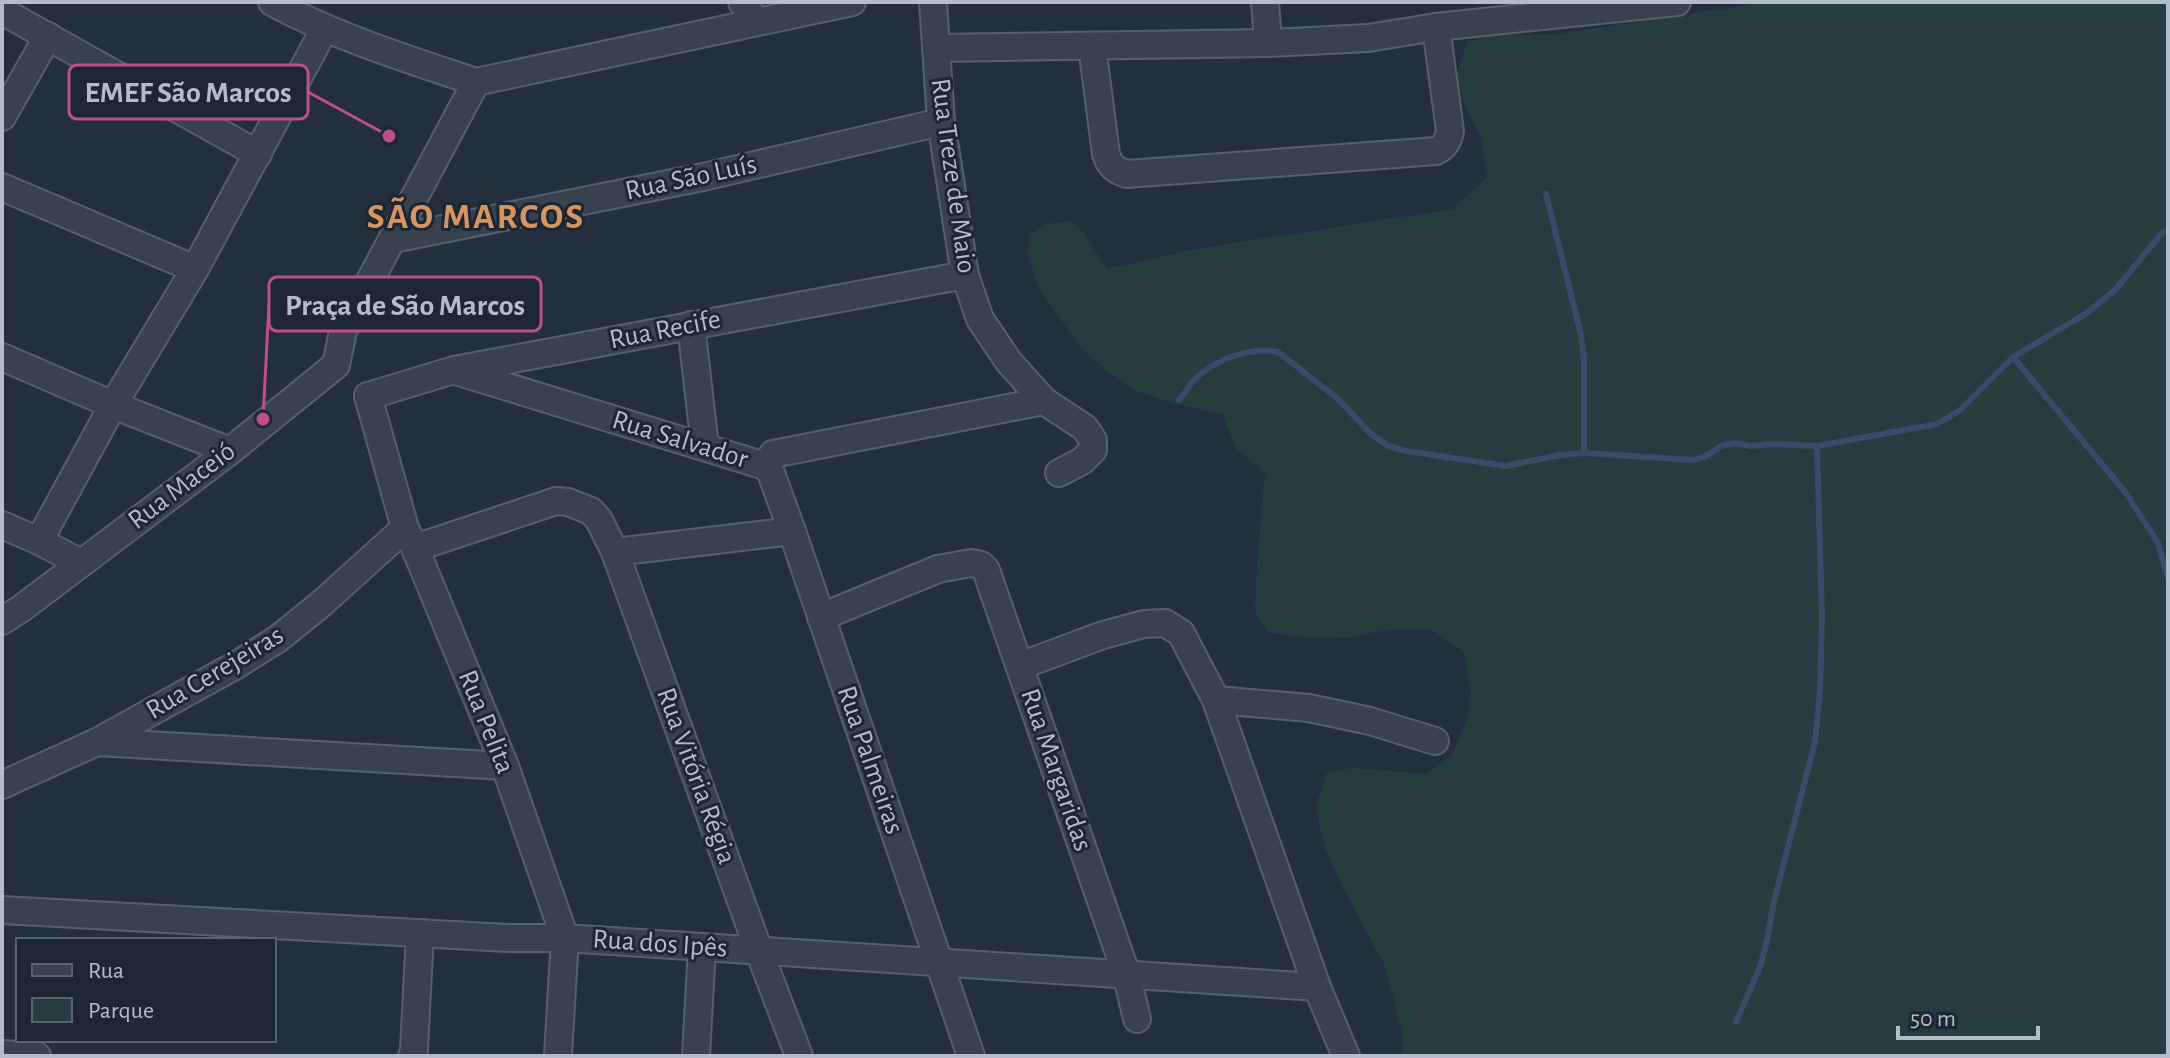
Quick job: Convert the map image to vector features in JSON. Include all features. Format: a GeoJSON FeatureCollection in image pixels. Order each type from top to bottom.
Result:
{"type":"FeatureCollection","features":[{"type":"Feature","properties":{"kind":"street"},"geometry":{"type":"LineString","coordinates":[[272,2],[325,28],[476,82],[750,12],[852,2]]}},
{"type":"Feature","properties":{"kind":"street","name":"Rua Treze de Maio"},"geometry":{"type":"LineString","coordinates":[[933,2],[941,122],[965,275],[980,319],[1009,362],[1044,401],[1081,423],[1093,440],[1093,450],[1082,461],[1059,473]]}},
{"type":"Feature","properties":{"kind":"street"},"geometry":{"type":"LineString","coordinates":[[1265,2],[1268,43]]}},
{"type":"Feature","properties":{"kind":"street"},"geometry":{"type":"LineString","coordinates":[[936,48],[1268,43],[1368,38],[1436,27],[1677,2]]}},
{"type":"Feature","properties":{"kind":"street"},"geometry":{"type":"LineString","coordinates":[[2,11],[258,154]]}},
{"type":"Feature","properties":{"kind":"street"},"geometry":{"type":"LineString","coordinates":[[1092,46],[1106,154],[1115,170],[1127,174],[1436,151],[1443,148],[1450,131],[1436,27]]}},
{"type":"Feature","properties":{"kind":"street"},"geometry":{"type":"LineString","coordinates":[[39,541],[113,405],[195,269],[325,28]]}},
{"type":"Feature","properties":{"kind":"street"},"geometry":{"type":"LineString","coordinates":[[2,117],[48,36]]}},
{"type":"Feature","properties":{"kind":"street"},"geometry":{"type":"LineString","coordinates":[[368,396],[336,365],[343,331],[476,82]]}},
{"type":"Feature","properties":{"kind":"street","name":"Rua São Luís"},"geometry":{"type":"LineString","coordinates":[[393,239],[703,177],[941,122]]}},
{"type":"Feature","properties":{"kind":"street"},"geometry":{"type":"LineString","coordinates":[[2,187],[195,269]]}},
{"type":"Feature","properties":{"kind":"street","name":"Rua Recife"},"geometry":{"type":"LineString","coordinates":[[368,396],[454,370],[965,275]]}},
{"type":"Feature","properties":{"kind":"street"},"geometry":{"type":"LineString","coordinates":[[691,325],[705,447]]}},
{"type":"Feature","properties":{"kind":"street"},"geometry":{"type":"LineString","coordinates":[[2,357],[230,451]]}},
{"type":"Feature","properties":{"kind":"street","name":"Rua Maceió"},"geometry":{"type":"LineString","coordinates":[[2,621],[230,451],[336,365]]}},
{"type":"Feature","properties":{"kind":"street","name":"Rua Salvador"},"geometry":{"type":"LineString","coordinates":[[454,370],[765,466],[773,454],[1044,401]]}},
{"type":"Feature","properties":{"kind":"street","name":"Rua Pelita"},"geometry":{"type":"LineString","coordinates":[[368,396],[410,538],[505,766],[565,938],[558,1055]]}},
{"type":"Feature","properties":{"kind":"street","name":"Rua Palmeiras"},"geometry":{"type":"LineString","coordinates":[[765,466],[771,473],[792,531],[971,1056]]}},
{"type":"Feature","properties":{"kind":"street","name":"Rua Vitória Régia"},"geometry":{"type":"LineString","coordinates":[[410,538],[556,501],[580,506],[591,511],[599,520],[615,552],[799,1056]]}},
{"type":"Feature","properties":{"kind":"street"},"geometry":{"type":"LineString","coordinates":[[2,525],[81,563]]}},
{"type":"Feature","properties":{"kind":"street"},"geometry":{"type":"LineString","coordinates":[[615,552],[792,531]]}},
{"type":"Feature","properties":{"kind":"street","name":"Rua Cerejeiras"},"geometry":{"type":"LineString","coordinates":[[2,785],[97,742],[238,664],[279,638],[410,538]]}},
{"type":"Feature","properties":{"kind":"street","name":"Rua Margaridas"},"geometry":{"type":"LineString","coordinates":[[821,617],[938,569],[971,563],[981,565],[986,570],[1126,973],[1137,1019]]}},
{"type":"Feature","properties":{"kind":"street"},"geometry":{"type":"LineString","coordinates":[[1020,666],[1103,635],[1144,624],[1165,623],[1181,633],[1216,700],[1317,987],[1346,1056]]}},
{"type":"Feature","properties":{"kind":"street"},"geometry":{"type":"LineString","coordinates":[[1216,700],[1309,708],[1370,721],[1435,741]]}},
{"type":"Feature","properties":{"kind":"street"},"geometry":{"type":"LineString","coordinates":[[97,742],[505,766]]}},
{"type":"Feature","properties":{"kind":"street","name":"Rua dos Ipês"},"geometry":{"type":"LineString","coordinates":[[2,910],[507,938],[565,938],[1317,987]]}},
{"type":"Feature","properties":{"kind":"street"},"geometry":{"type":"LineString","coordinates":[[412,1056],[420,933]]}},
{"type":"Feature","properties":{"kind":"street"},"geometry":{"type":"LineString","coordinates":[[696,1056],[702,947]]}},
{"type":"Feature","properties":{"kind":"street"},"geometry":{"type":"LineString","coordinates":[[2,1054],[37,1056]]}},
{"type":"Feature","properties":{"kind":"green space"},"geometry":{"type":"Polygon","coordinates":[[[1768,2],[2168,2],[2168,1056],[1402,1056],[1403,1037],[1385,966],[1326,850],[1317,803],[1327,773],[1350,768],[1427,774],[1452,755],[1468,716],[1471,692],[1464,651],[1431,630],[1388,630],[1348,637],[1310,638],[1268,632],[1255,612],[1265,474],[1236,450],[1223,414],[1174,404],[1136,391],[1108,372],[1079,346],[1037,285],[1028,252],[1030,234],[1046,224],[1071,221],[1084,233],[1107,269],[1196,249],[1453,209],[1488,176],[1480,135],[1465,106],[1456,74],[1468,41],[1496,35],[1550,35],[1768,2]]]}},
{"type":"Feature","properties":{"kind":"waterway"},"geometry":{"type":"LineString","coordinates":[[1546,194],[1581,335],[1584,358],[1584,453]]}},
{"type":"Feature","properties":{"kind":"waterway"},"geometry":{"type":"LineString","coordinates":[[1179,400],[1194,380],[1212,366],[1233,356],[1267,351],[1278,352],[1337,398],[1370,433],[1388,446],[1406,451],[1506,466],[1584,453],[1695,460],[1721,446],[1735,443],[1750,446],[1817,446],[1937,424],[1959,411],[2013,357],[2087,313],[2115,290],[2162,233],[2168,231]]}},
{"type":"Feature","properties":{"kind":"waterway"},"geometry":{"type":"LineString","coordinates":[[2013,357],[2126,493],[2158,543],[2168,578]]}},
{"type":"Feature","properties":{"kind":"waterway"},"geometry":{"type":"LineString","coordinates":[[1736,1022],[1760,967],[1815,742],[1822,618],[1817,446]]}},
{"type":"Feature","properties":{"kind":"place","name":"EMEF São Marcos"},"geometry":{"type":"Point","coordinates":[389,136]}},
{"type":"Feature","properties":{"kind":"place","name":"Praça de São Marcos"},"geometry":{"type":"Point","coordinates":[263,419]}},
{"type":"Feature","properties":{"kind":"district","name":"SÃO MARCOS"},"geometry":{"type":"Point","coordinates":[476,217]}}]}
